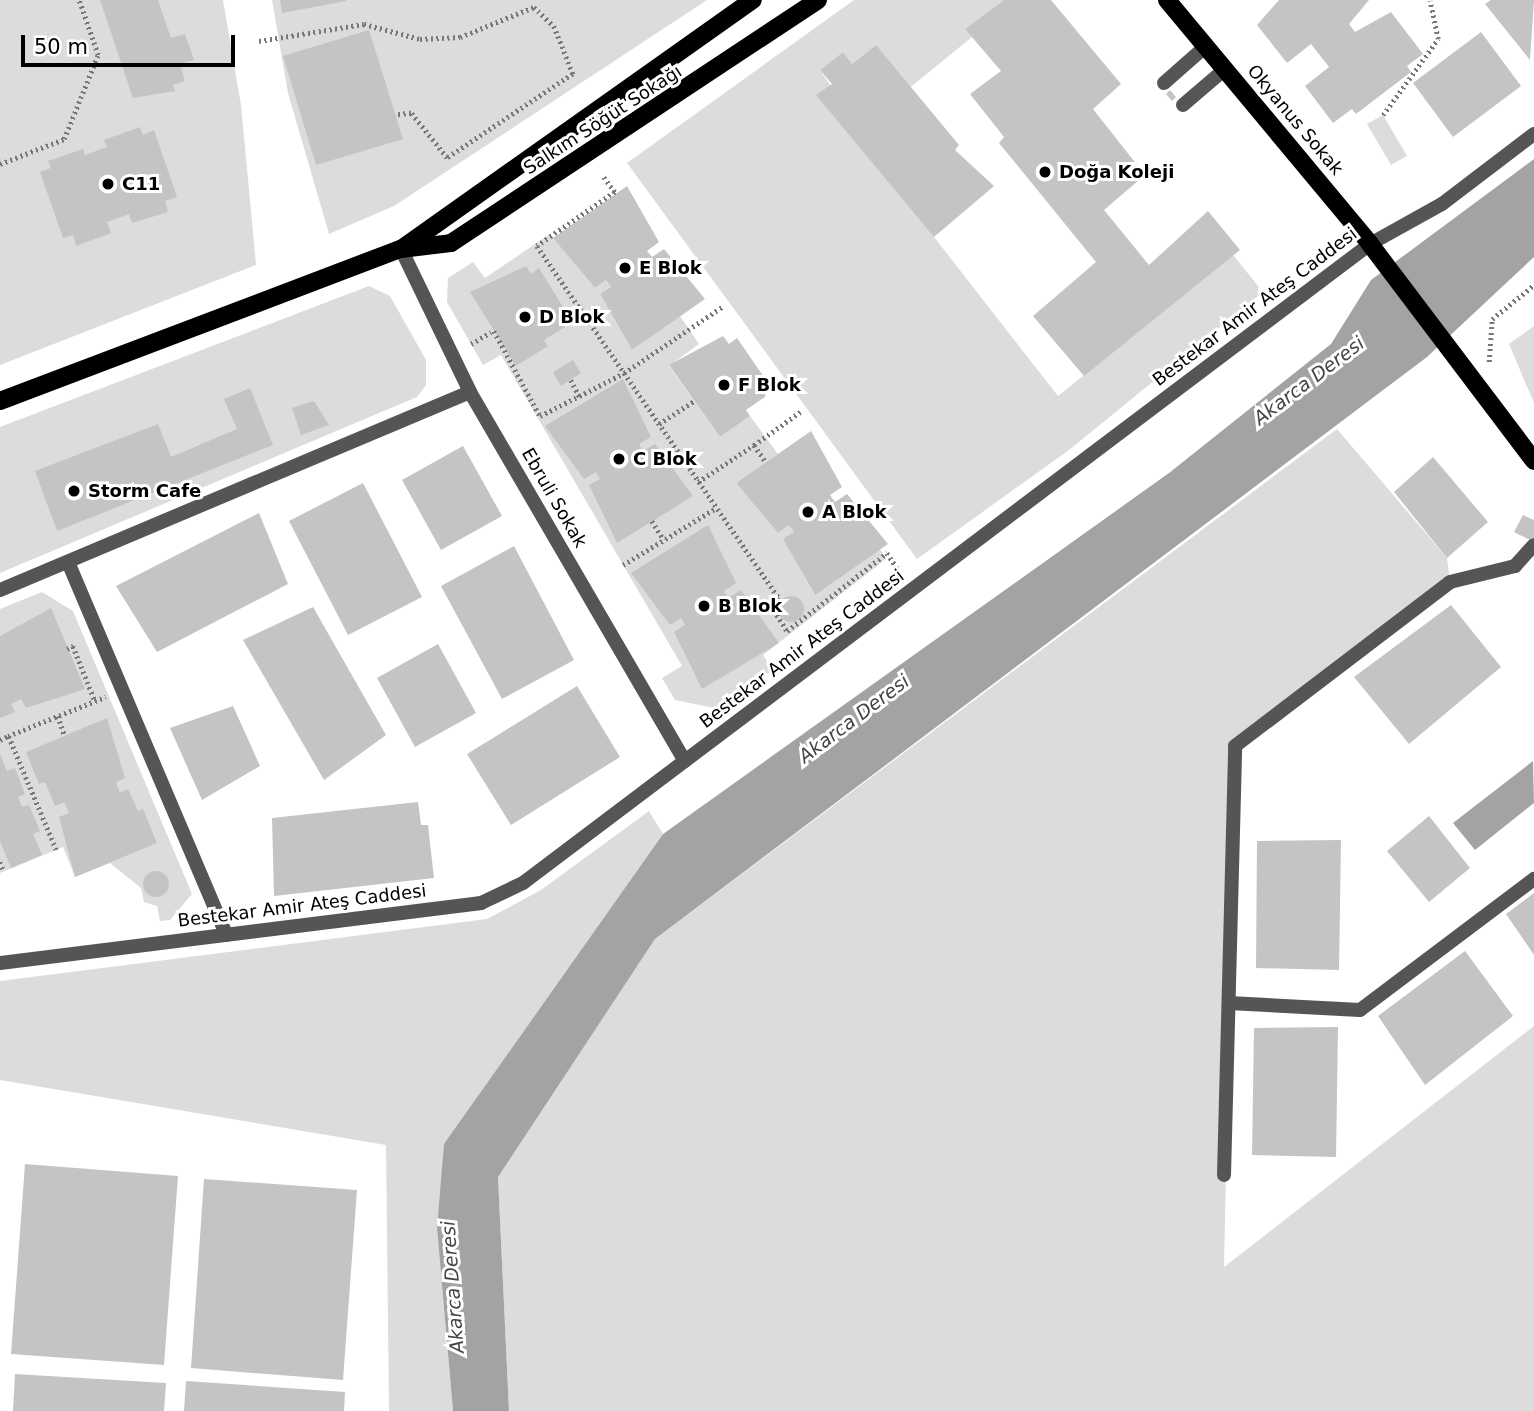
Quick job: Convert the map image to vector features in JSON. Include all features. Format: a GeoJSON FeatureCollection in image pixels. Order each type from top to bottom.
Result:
{"type":"FeatureCollection","features":[{"type":"Feature","properties":{"kind":"main road","name":"Salkım Söğüt Sokağı"},"geometry":{"type":"LineString","coordinates":[[401,249],[753,0]]}},
{"type":"Feature","properties":{"kind":"main road","name":"Salkım Söğüt Sokağı"},"geometry":{"type":"LineString","coordinates":[[0,401],[401,249],[451,243],[818,0]]}},
{"type":"Feature","properties":{"kind":"main road","name":"Okyanus Sokak"},"geometry":{"type":"LineString","coordinates":[[1167,0],[1370,244],[1485,401],[1534,461]]}},
{"type":"Feature","properties":{"kind":"street"},"geometry":{"type":"LineString","coordinates":[[1164,83],[1206,46]]}},
{"type":"Feature","properties":{"kind":"street"},"geometry":{"type":"LineString","coordinates":[[1183,105],[1225,69]]}},
{"type":"Feature","properties":{"kind":"street","name":"Bestekar Amir Ateş Caddesi"},"geometry":{"type":"LineString","coordinates":[[0,962],[481,903],[523,883],[1370,244],[1442,204],[1534,134]]}},
{"type":"Feature","properties":{"kind":"street","name":"Ebruli Sokak"},"geometry":{"type":"LineString","coordinates":[[401,249],[470,391],[685,761]]}},
{"type":"Feature","properties":{"kind":"street"},"geometry":{"type":"LineString","coordinates":[[0,590],[470,391]]}},
{"type":"Feature","properties":{"kind":"street"},"geometry":{"type":"LineString","coordinates":[[1224,1175],[1235,746],[1450,582],[1516,566],[1534,545]]}},
{"type":"Feature","properties":{"kind":"street"},"geometry":{"type":"LineString","coordinates":[[68,562],[226,935]]}},
{"type":"Feature","properties":{"kind":"street"},"geometry":{"type":"LineString","coordinates":[[1229,1003],[1360,1010],[1534,879]]}},
{"type":"Feature","properties":{"kind":"path"},"geometry":{"type":"LineString","coordinates":[[0,164],[64,139],[98,55],[79,0]]}},
{"type":"Feature","properties":{"kind":"path"},"geometry":{"type":"LineString","coordinates":[[1383,115],[1438,39],[1430,1]]}},
{"type":"Feature","properties":{"kind":"path"},"geometry":{"type":"LineString","coordinates":[[259,41],[363,24],[420,39],[460,37],[534,7],[554,26],[573,74],[447,158],[411,113],[396,115]]}},
{"type":"Feature","properties":{"kind":"path"},"geometry":{"type":"LineString","coordinates":[[604,177],[614,192],[537,246],[778,597],[774,610],[787,631],[887,554],[899,571]]}},
{"type":"Feature","properties":{"kind":"path"},"geometry":{"type":"LineString","coordinates":[[1485,401],[1492,319],[1534,285]]}},
{"type":"Feature","properties":{"kind":"path"},"geometry":{"type":"LineString","coordinates":[[471,344],[493,331],[539,417],[624,373],[722,307]]}},
{"type":"Feature","properties":{"kind":"path"},"geometry":{"type":"LineString","coordinates":[[571,380],[580,398]]}},
{"type":"Feature","properties":{"kind":"path"},"geometry":{"type":"LineString","coordinates":[[659,425],[694,401]]}},
{"type":"Feature","properties":{"kind":"path"},"geometry":{"type":"LineString","coordinates":[[698,482],[800,412]]}},
{"type":"Feature","properties":{"kind":"path"},"geometry":{"type":"LineString","coordinates":[[754,445],[766,462]]}},
{"type":"Feature","properties":{"kind":"path"},"geometry":{"type":"LineString","coordinates":[[623,565],[716,508]]}},
{"type":"Feature","properties":{"kind":"path"},"geometry":{"type":"LineString","coordinates":[[652,521],[664,540]]}},
{"type":"Feature","properties":{"kind":"path"},"geometry":{"type":"LineString","coordinates":[[68,649],[73,646],[95,701]]}},
{"type":"Feature","properties":{"kind":"path"},"geometry":{"type":"LineString","coordinates":[[0,740],[109,695]]}},
{"type":"Feature","properties":{"kind":"path"},"geometry":{"type":"LineString","coordinates":[[58,716],[65,736]]}},
{"type":"Feature","properties":{"kind":"path"},"geometry":{"type":"LineString","coordinates":[[8,736],[56,850]]}},
{"type":"Feature","properties":{"kind":"path"},"geometry":{"type":"LineString","coordinates":[[0,862],[4,871]]}},
{"type":"Feature","properties":{"kind":"shaded area"},"geometry":{"type":"Polygon","coordinates":[[[0,0],[223,0],[241,105],[256,265],[0,365],[0,0]]]}},
{"type":"Feature","properties":{"kind":"shaded area"},"geometry":{"type":"Polygon","coordinates":[[[272,0],[707,0],[394,206],[329,234],[288,93],[272,0]]]}},
{"type":"Feature","properties":{"kind":"shaded area"},"geometry":{"type":"Polygon","coordinates":[[[854,0],[1004,0],[965,29],[972,37],[907,90],[876,45],[852,64],[843,52],[820,70],[934,237],[1058,396],[1233,255],[1263,292],[1069,450],[917,559],[627,163],[854,0]]]}},
{"type":"Feature","properties":{"kind":"shaded area"},"geometry":{"type":"Polygon","coordinates":[[[1383,115],[1407,156],[1391,165],[1367,124],[1383,115]]]}},
{"type":"Feature","properties":{"kind":"shaded area"},"geometry":{"type":"Polygon","coordinates":[[[550,234],[595,288],[606,280],[611,287],[600,294],[632,350],[680,316],[699,344],[669,366],[720,437],[750,416],[778,454],[736,483],[778,533],[789,525],[794,532],[784,540],[814,594],[880,549],[886,559],[763,655],[773,670],[719,709],[675,700],[662,678],[682,666],[501,355],[483,365],[447,302],[448,278],[473,262],[485,278],[550,234]]]}},
{"type":"Feature","properties":{"kind":"shaded area"},"geometry":{"type":"Polygon","coordinates":[[[369,286],[390,296],[426,360],[426,385],[417,397],[0,573],[0,427],[369,286]]]}},
{"type":"Feature","properties":{"kind":"shaded area"},"geometry":{"type":"Polygon","coordinates":[[[1534,326],[1534,403],[1509,344],[1534,326]]]}},
{"type":"Feature","properties":{"kind":"shaded area"},"geometry":{"type":"Polygon","coordinates":[[[1337,429],[1447,558],[1450,582],[1235,746],[1224,1267],[1534,1026],[1534,1411],[509,1411],[498,1176],[655,939],[1337,429]]]}},
{"type":"Feature","properties":{"kind":"shaded area"},"geometry":{"type":"Polygon","coordinates":[[[42,592],[73,611],[192,894],[170,920],[160,921],[157,906],[144,902],[141,888],[110,863],[75,877],[63,847],[0,873],[0,609],[42,592]]]}},
{"type":"Feature","properties":{"kind":"shaded area"},"geometry":{"type":"Polygon","coordinates":[[[649,811],[663,834],[482,1090],[437,1228],[453,1411],[389,1411],[386,1145],[0,1080],[0,981],[487,919],[541,890],[649,811]]]}},
{"type":"Feature","properties":{"kind":"water","name":"Akarca Deresi"},"geometry":{"type":"Polygon","coordinates":[[[1534,159],[1534,257],[1427,357],[655,939],[498,1177],[509,1411],[453,1411],[437,1228],[444,1144],[663,834],[1169,473],[1331,344],[1371,280],[1534,159]]]}},
{"type":"Feature","properties":{"kind":"water"},"geometry":{"type":"Polygon","coordinates":[[[1533,761],[1534,803],[1475,850],[1453,823],[1533,761]]]}},
{"type":"Feature","properties":{"kind":"building"},"geometry":{"type":"Polygon","coordinates":[[[100,0],[158,0],[171,38],[185,34],[194,60],[180,64],[185,81],[173,85],[175,91],[133,98],[100,0]]]}},
{"type":"Feature","properties":{"kind":"building"},"geometry":{"type":"Polygon","coordinates":[[[280,0],[346,0],[346,1],[282,13],[280,0]]]}},
{"type":"Feature","properties":{"kind":"building","name":"Doğa Koleji"},"geometry":{"type":"Polygon","coordinates":[[[1004,0],[1051,0],[1121,84],[1093,109],[1145,175],[1104,210],[1149,265],[1208,211],[1240,250],[1084,376],[1033,316],[1096,262],[999,143],[1004,137],[970,94],[1001,71],[965,29],[1004,0]]]}},
{"type":"Feature","properties":{"kind":"building"},"geometry":{"type":"Polygon","coordinates":[[[1279,0],[1369,0],[1349,24],[1355,32],[1391,12],[1423,54],[1407,66],[1411,72],[1356,114],[1352,109],[1333,123],[1305,86],[1329,67],[1311,44],[1287,63],[1257,25],[1279,0]]]}},
{"type":"Feature","properties":{"kind":"building"},"geometry":{"type":"Polygon","coordinates":[[[1491,0],[1534,0],[1530,60],[1485,4],[1491,0]]]}},
{"type":"Feature","properties":{"kind":"building"},"geometry":{"type":"Polygon","coordinates":[[[369,30],[403,139],[316,165],[283,56],[369,30]]]}},
{"type":"Feature","properties":{"kind":"building"},"geometry":{"type":"Polygon","coordinates":[[[1481,32],[1521,86],[1453,137],[1413,83],[1481,32]]]}},
{"type":"Feature","properties":{"kind":"building"},"geometry":{"type":"Polygon","coordinates":[[[876,45],[959,145],[955,150],[994,186],[934,237],[816,95],[832,84],[820,70],[843,52],[852,64],[876,45]]]}},
{"type":"Feature","properties":{"kind":"building"},"geometry":{"type":"Polygon","coordinates":[[[1170,90],[1176,97],[1172,101],[1166,94],[1170,90]]]}},
{"type":"Feature","properties":{"kind":"building","name":"C11"},"geometry":{"type":"Polygon","coordinates":[[[140,127],[143,135],[154,130],[177,197],[165,201],[168,212],[132,223],[129,214],[107,222],[111,233],[76,246],[73,235],[63,238],[40,172],[51,168],[48,161],[83,149],[85,155],[107,147],[104,140],[140,127]]]}},
{"type":"Feature","properties":{"kind":"building","name":"E Blok"},"geometry":{"type":"Polygon","coordinates":[[[627,186],[659,242],[647,251],[652,257],[664,249],[705,299],[632,350],[600,294],[611,287],[606,280],[595,288],[553,238],[627,186]]]}},
{"type":"Feature","properties":{"kind":"building","name":"D Blok"},"geometry":{"type":"Polygon","coordinates":[[[526,266],[531,274],[539,268],[568,315],[560,319],[565,327],[544,340],[548,346],[516,366],[470,292],[526,266]]]}},
{"type":"Feature","properties":{"kind":"building","name":"F Blok"},"geometry":{"type":"Polygon","coordinates":[[[723,336],[729,344],[737,338],[768,383],[760,388],[766,396],[746,410],[750,416],[720,437],[669,365],[723,336]]]}},
{"type":"Feature","properties":{"kind":"building"},"geometry":{"type":"Polygon","coordinates":[[[573,360],[581,373],[561,386],[553,372],[573,360]]]}},
{"type":"Feature","properties":{"kind":"building","name":"C Blok"},"geometry":{"type":"Polygon","coordinates":[[[623,379],[651,437],[639,444],[643,451],[655,444],[693,496],[617,543],[589,485],[600,479],[596,472],[584,479],[545,426],[623,379]]]}},
{"type":"Feature","properties":{"kind":"building"},"geometry":{"type":"Polygon","coordinates":[[[250,388],[273,445],[57,531],[35,471],[158,424],[171,457],[237,429],[224,399],[250,388]]]}},
{"type":"Feature","properties":{"kind":"building"},"geometry":{"type":"Polygon","coordinates":[[[314,401],[329,425],[301,435],[292,408],[314,401]]]}},
{"type":"Feature","properties":{"kind":"building","name":"A Blok"},"geometry":{"type":"Polygon","coordinates":[[[811,431],[842,487],[830,495],[835,502],[847,494],[888,544],[815,595],[783,539],[794,532],[789,525],[778,533],[736,483],[811,431]]]}},
{"type":"Feature","properties":{"kind":"building"},"geometry":{"type":"Polygon","coordinates":[[[463,446],[502,516],[441,550],[402,480],[463,446]]]}},
{"type":"Feature","properties":{"kind":"building"},"geometry":{"type":"Polygon","coordinates":[[[1433,457],[1488,522],[1447,558],[1394,492],[1433,457]]]}},
{"type":"Feature","properties":{"kind":"building"},"geometry":{"type":"Polygon","coordinates":[[[363,483],[422,597],[348,635],[289,521],[363,483]]]}},
{"type":"Feature","properties":{"kind":"building"},"geometry":{"type":"Polygon","coordinates":[[[259,513],[288,584],[157,652],[116,586],[259,513]]]}},
{"type":"Feature","properties":{"kind":"building"},"geometry":{"type":"Polygon","coordinates":[[[1523,515],[1534,520],[1534,542],[1514,532],[1523,515]]]}},
{"type":"Feature","properties":{"kind":"building","name":"B Blok"},"geometry":{"type":"Polygon","coordinates":[[[708,525],[736,583],[724,591],[728,598],[741,590],[779,643],[702,689],[674,632],[685,625],[681,618],[670,625],[631,573],[708,525]]]}},
{"type":"Feature","properties":{"kind":"building"},"geometry":{"type":"Polygon","coordinates":[[[514,546],[574,660],[502,699],[441,586],[514,546]]]}},
{"type":"Feature","properties":{"kind":"building"},"geometry":{"type":"Polygon","coordinates":[[[791,596],[800,600],[804,609],[800,618],[791,622],[782,618],[778,609],[782,600],[791,596]]]}},
{"type":"Feature","properties":{"kind":"building"},"geometry":{"type":"Polygon","coordinates":[[[1451,605],[1501,667],[1409,744],[1354,677],[1451,605]]]}},
{"type":"Feature","properties":{"kind":"building"},"geometry":{"type":"Polygon","coordinates":[[[313,607],[386,735],[324,780],[243,640],[313,607]]]}},
{"type":"Feature","properties":{"kind":"building"},"geometry":{"type":"Polygon","coordinates":[[[51,608],[85,689],[26,708],[21,699],[11,704],[15,712],[0,718],[0,636],[51,608]]]}},
{"type":"Feature","properties":{"kind":"building"},"geometry":{"type":"Polygon","coordinates":[[[438,644],[476,713],[415,747],[377,678],[438,644]]]}},
{"type":"Feature","properties":{"kind":"building"},"geometry":{"type":"Polygon","coordinates":[[[577,686],[620,757],[511,825],[467,754],[577,686]]]}},
{"type":"Feature","properties":{"kind":"building"},"geometry":{"type":"Polygon","coordinates":[[[233,706],[260,766],[202,800],[170,728],[233,706]]]}},
{"type":"Feature","properties":{"kind":"building"},"geometry":{"type":"Polygon","coordinates":[[[107,718],[125,778],[116,782],[120,793],[128,789],[138,811],[143,809],[157,843],[75,877],[59,817],[69,813],[64,802],[55,806],[45,782],[39,784],[26,752],[107,718]]]}},
{"type":"Feature","properties":{"kind":"building"},"geometry":{"type":"Polygon","coordinates":[[[0,754],[7,771],[15,768],[25,794],[18,797],[22,807],[29,805],[40,831],[33,834],[42,855],[11,868],[0,841],[0,754]]]}},
{"type":"Feature","properties":{"kind":"building"},"geometry":{"type":"Polygon","coordinates":[[[418,802],[421,825],[428,825],[434,878],[274,896],[272,818],[418,802]]]}},
{"type":"Feature","properties":{"kind":"building"},"geometry":{"type":"Polygon","coordinates":[[[1429,816],[1470,868],[1429,902],[1387,851],[1429,816]]]}},
{"type":"Feature","properties":{"kind":"building"},"geometry":{"type":"Polygon","coordinates":[[[1341,840],[1339,970],[1256,968],[1257,841],[1341,840]]]}},
{"type":"Feature","properties":{"kind":"building"},"geometry":{"type":"Polygon","coordinates":[[[156,871],[165,875],[169,884],[165,893],[156,897],[147,893],[143,884],[147,875],[156,871]]]}},
{"type":"Feature","properties":{"kind":"building"},"geometry":{"type":"Polygon","coordinates":[[[1534,893],[1534,955],[1506,914],[1534,893]]]}},
{"type":"Feature","properties":{"kind":"building"},"geometry":{"type":"Polygon","coordinates":[[[1465,951],[1513,1016],[1425,1085],[1378,1016],[1465,951]]]}},
{"type":"Feature","properties":{"kind":"building"},"geometry":{"type":"Polygon","coordinates":[[[1338,1027],[1336,1157],[1252,1155],[1254,1028],[1338,1027]]]}},
{"type":"Feature","properties":{"kind":"building"},"geometry":{"type":"Polygon","coordinates":[[[25,1164],[178,1176],[164,1365],[11,1354],[25,1164]]]}},
{"type":"Feature","properties":{"kind":"building"},"geometry":{"type":"Polygon","coordinates":[[[204,1179],[357,1190],[343,1380],[191,1368],[204,1179]]]}},
{"type":"Feature","properties":{"kind":"building"},"geometry":{"type":"Polygon","coordinates":[[[15,1374],[166,1383],[164,1411],[13,1411],[15,1374]]]}},
{"type":"Feature","properties":{"kind":"building"},"geometry":{"type":"Polygon","coordinates":[[[186,1381],[345,1392],[344,1411],[184,1411],[186,1381]]]}},
{"type":"Feature","properties":{"kind":"place","name":"Doğa Koleji"},"geometry":{"type":"Point","coordinates":[1045,172]}},
{"type":"Feature","properties":{"kind":"place","name":"C11"},"geometry":{"type":"Point","coordinates":[108,184]}},
{"type":"Feature","properties":{"kind":"place","name":"E Blok"},"geometry":{"type":"Point","coordinates":[625,268]}},
{"type":"Feature","properties":{"kind":"place","name":"D Blok"},"geometry":{"type":"Point","coordinates":[525,317]}},
{"type":"Feature","properties":{"kind":"place","name":"F Blok"},"geometry":{"type":"Point","coordinates":[724,385]}},
{"type":"Feature","properties":{"kind":"place","name":"C Blok"},"geometry":{"type":"Point","coordinates":[619,459]}},
{"type":"Feature","properties":{"kind":"place","name":"Storm Cafe"},"geometry":{"type":"Point","coordinates":[74,491]}},
{"type":"Feature","properties":{"kind":"place","name":"A Blok"},"geometry":{"type":"Point","coordinates":[808,512]}},
{"type":"Feature","properties":{"kind":"place","name":"B Blok"},"geometry":{"type":"Point","coordinates":[704,606]}}]}
